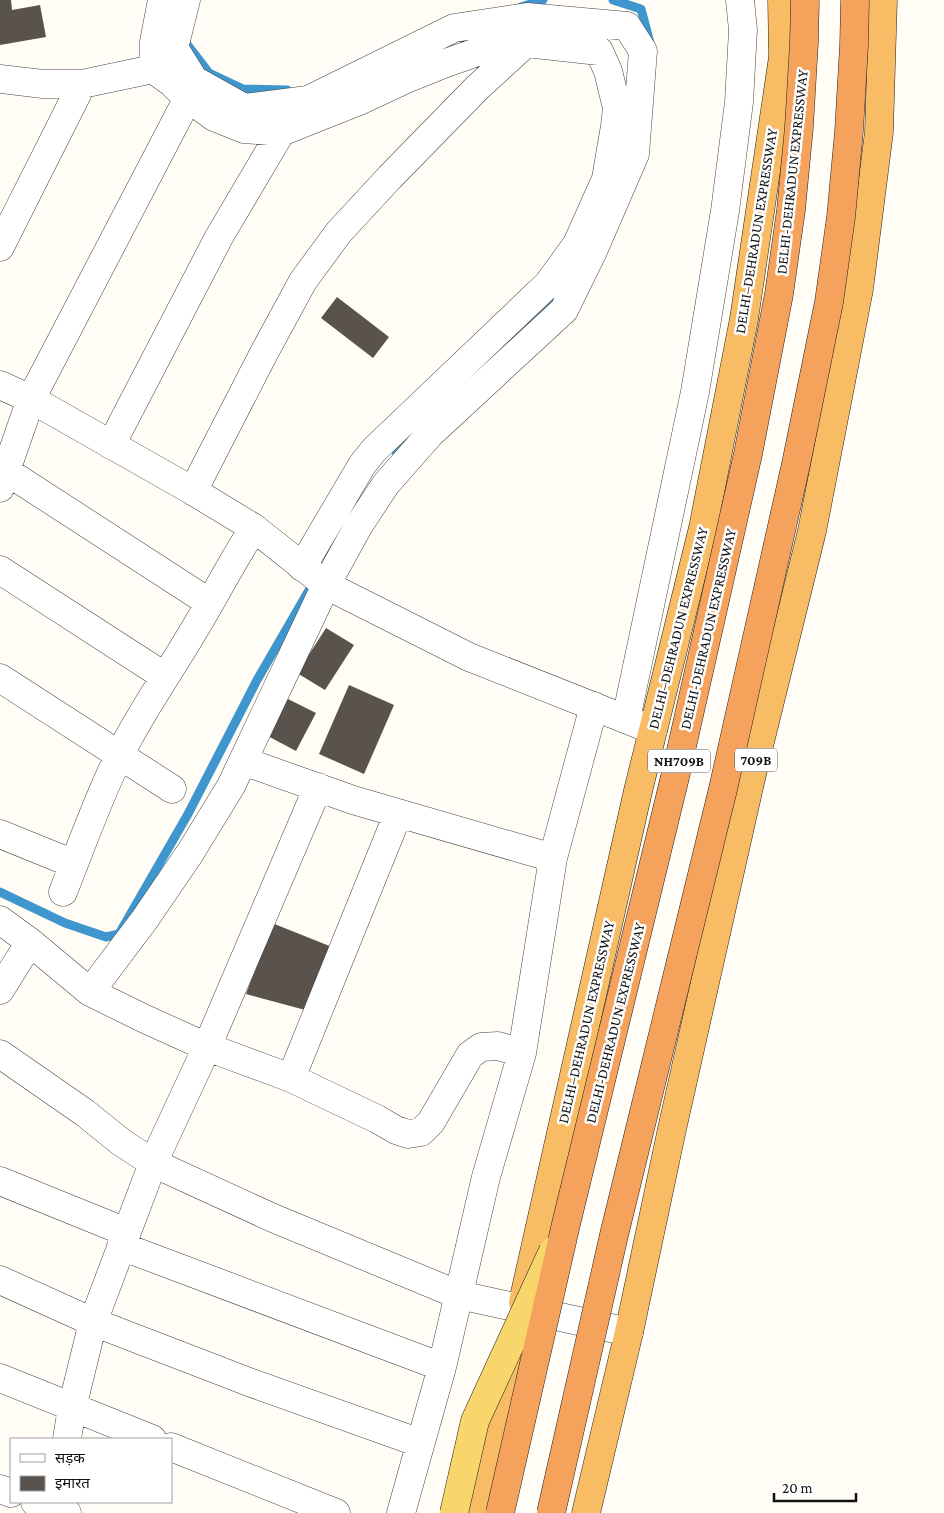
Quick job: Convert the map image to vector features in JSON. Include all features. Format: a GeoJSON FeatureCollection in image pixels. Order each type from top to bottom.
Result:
{"type":"FeatureCollection","features":[{"type":"Feature","properties":{"kind":"highway","name":"DELHI–DEHRADUN EXPRESSWAY"},"geometry":{"type":"LineString","coordinates":[[475,1513],[638,791],[703,528],[744,318],[783,57],[782,0]]}},
{"type":"Feature","properties":{"kind":"highway","name":"DELHI-DEHRADUN EXPRESSWAY"},"geometry":{"type":"LineString","coordinates":[[500,1513],[566,1224],[675,777],[748,454],[778,303],[792,210],[800,127],[805,0]]}},
{"type":"Feature","properties":{"kind":"highway","name":"NH709B"},"geometry":{"type":"LineString","coordinates":[[551,1513],[614,1235],[723,789],[800,445],[829,302],[849,131],[855,0]]}},
{"type":"Feature","properties":{"kind":"highway","name":"709B"},"geometry":{"type":"LineString","coordinates":[[586,1513],[629,1332],[672,1129],[751,778],[812,531],[859,289],[879,132],[883,0]]}},
{"type":"Feature","properties":{"kind":"main road"},"geometry":{"type":"LineString","coordinates":[[454,1513],[475,1421],[566,1224]]}},
{"type":"Feature","properties":{"kind":"street"},"geometry":{"type":"LineString","coordinates":[[153,70],[154,42],[162,0]]}},
{"type":"Feature","properties":{"kind":"street"},"geometry":{"type":"LineString","coordinates":[[186,0],[174,48],[194,80],[244,108],[308,100],[454,28],[527,18],[627,26],[643,51],[635,154],[593,250],[564,310],[432,433],[386,484],[359,525],[315,577]]}},
{"type":"Feature","properties":{"kind":"street"},"geometry":{"type":"LineString","coordinates":[[626,719],[695,392],[725,211],[739,102],[743,30],[740,0]]}},
{"type":"Feature","properties":{"kind":"street"},"geometry":{"type":"LineString","coordinates":[[193,491],[298,290],[339,232],[477,88],[526,43]]}},
{"type":"Feature","properties":{"kind":"street"},"geometry":{"type":"LineString","coordinates":[[0,79],[43,84],[82,84],[153,70],[214,116],[244,129],[281,132],[358,101],[446,62],[480,51],[526,43],[600,51],[608,71],[617,108],[606,179],[577,244],[548,284],[374,450],[362,465],[315,577],[243,761],[231,786],[145,919],[90,992]]}},
{"type":"Feature","properties":{"kind":"street"},"geometry":{"type":"LineString","coordinates":[[0,247],[82,84]]}},
{"type":"Feature","properties":{"kind":"street"},"geometry":{"type":"LineString","coordinates":[[188,98],[31,399],[3,479],[210,603]]}},
{"type":"Feature","properties":{"kind":"street"},"geometry":{"type":"LineString","coordinates":[[111,445],[219,237],[281,132]]}},
{"type":"Feature","properties":{"kind":"street"},"geometry":{"type":"LineString","coordinates":[[0,385],[31,399],[254,528],[315,577],[469,657],[653,730]]}},
{"type":"Feature","properties":{"kind":"street"},"geometry":{"type":"LineString","coordinates":[[63,892],[99,798],[119,756],[164,676],[183,649],[254,528]]}},
{"type":"Feature","properties":{"kind":"street"},"geometry":{"type":"LineString","coordinates":[[0,570],[164,676]]}},
{"type":"Feature","properties":{"kind":"street"},"geometry":{"type":"LineString","coordinates":[[0,678],[172,789]]}},
{"type":"Feature","properties":{"kind":"street"},"geometry":{"type":"LineString","coordinates":[[401,1513],[442,1367],[486,1177],[522,1053],[553,858],[594,706]]}},
{"type":"Feature","properties":{"kind":"street"},"geometry":{"type":"LineString","coordinates":[[243,761],[353,800],[553,858]]}},
{"type":"Feature","properties":{"kind":"street"},"geometry":{"type":"LineString","coordinates":[[67,1438],[72,1408],[93,1322],[152,1163],[207,1047],[318,787]]}},
{"type":"Feature","properties":{"kind":"street"},"geometry":{"type":"LineString","coordinates":[[291,1078],[398,814]]}},
{"type":"Feature","properties":{"kind":"street"},"geometry":{"type":"LineString","coordinates":[[0,834],[74,864]]}},
{"type":"Feature","properties":{"kind":"street"},"geometry":{"type":"LineString","coordinates":[[0,920],[30,942],[90,992],[145,1020],[207,1047],[291,1078],[396,1130],[408,1134],[421,1132],[431,1122],[470,1056],[480,1047],[498,1046],[522,1053]]}},
{"type":"Feature","properties":{"kind":"street"},"geometry":{"type":"LineString","coordinates":[[0,990],[30,942]]}},
{"type":"Feature","properties":{"kind":"street"},"geometry":{"type":"LineString","coordinates":[[0,1054],[152,1163],[273,1218],[459,1295],[629,1332]]}},
{"type":"Feature","properties":{"kind":"street"},"geometry":{"type":"LineString","coordinates":[[0,1181],[124,1239],[442,1367]]}},
{"type":"Feature","properties":{"kind":"street"},"geometry":{"type":"LineString","coordinates":[[0,1280],[93,1322],[420,1444]]}},
{"type":"Feature","properties":{"kind":"street"},"geometry":{"type":"LineString","coordinates":[[0,1378],[149,1438]]}},
{"type":"Feature","properties":{"kind":"street"},"geometry":{"type":"LineString","coordinates":[[172,1447],[336,1513]]}},
{"type":"Feature","properties":{"kind":"building"},"geometry":{"type":"Polygon","coordinates":[[[0,0],[11,0],[12,10],[40,5],[46,37],[0,45],[0,0]]]}},
{"type":"Feature","properties":{"kind":"building"},"geometry":{"type":"Polygon","coordinates":[[[337,297],[389,337],[373,358],[321,318],[337,297]]]}},
{"type":"Feature","properties":{"kind":"building"},"geometry":{"type":"Polygon","coordinates":[[[326,628],[354,645],[325,690],[297,673],[326,628]]]}},
{"type":"Feature","properties":{"kind":"building"},"geometry":{"type":"Polygon","coordinates":[[[349,685],[394,705],[364,774],[319,754],[349,685]]]}},
{"type":"Feature","properties":{"kind":"building"},"geometry":{"type":"Polygon","coordinates":[[[282,696],[316,713],[296,751],[262,733],[282,696]]]}},
{"type":"Feature","properties":{"kind":"building"},"geometry":{"type":"Polygon","coordinates":[[[272,923],[332,947],[309,1011],[246,994],[272,923]]]}},
{"type":"Feature","properties":{"kind":"waterway"},"geometry":{"type":"LineString","coordinates":[[521,7],[543,0]]}},
{"type":"Feature","properties":{"kind":"waterway"},"geometry":{"type":"LineString","coordinates":[[613,0],[641,9],[650,43]]}},
{"type":"Feature","properties":{"kind":"waterway"},"geometry":{"type":"LineString","coordinates":[[186,43],[209,73],[243,89],[287,90]]}},
{"type":"Feature","properties":{"kind":"waterway"},"geometry":{"type":"LineString","coordinates":[[528,327],[553,296]]}},
{"type":"Feature","properties":{"kind":"waterway"},"geometry":{"type":"LineString","coordinates":[[450,396],[474,375]]}},
{"type":"Feature","properties":{"kind":"waterway"},"geometry":{"type":"LineString","coordinates":[[396,452],[422,422]]}},
{"type":"Feature","properties":{"kind":"waterway"},"geometry":{"type":"LineString","coordinates":[[0,892],[65,923],[106,937],[119,934],[188,814],[257,680],[312,585]]}}]}
